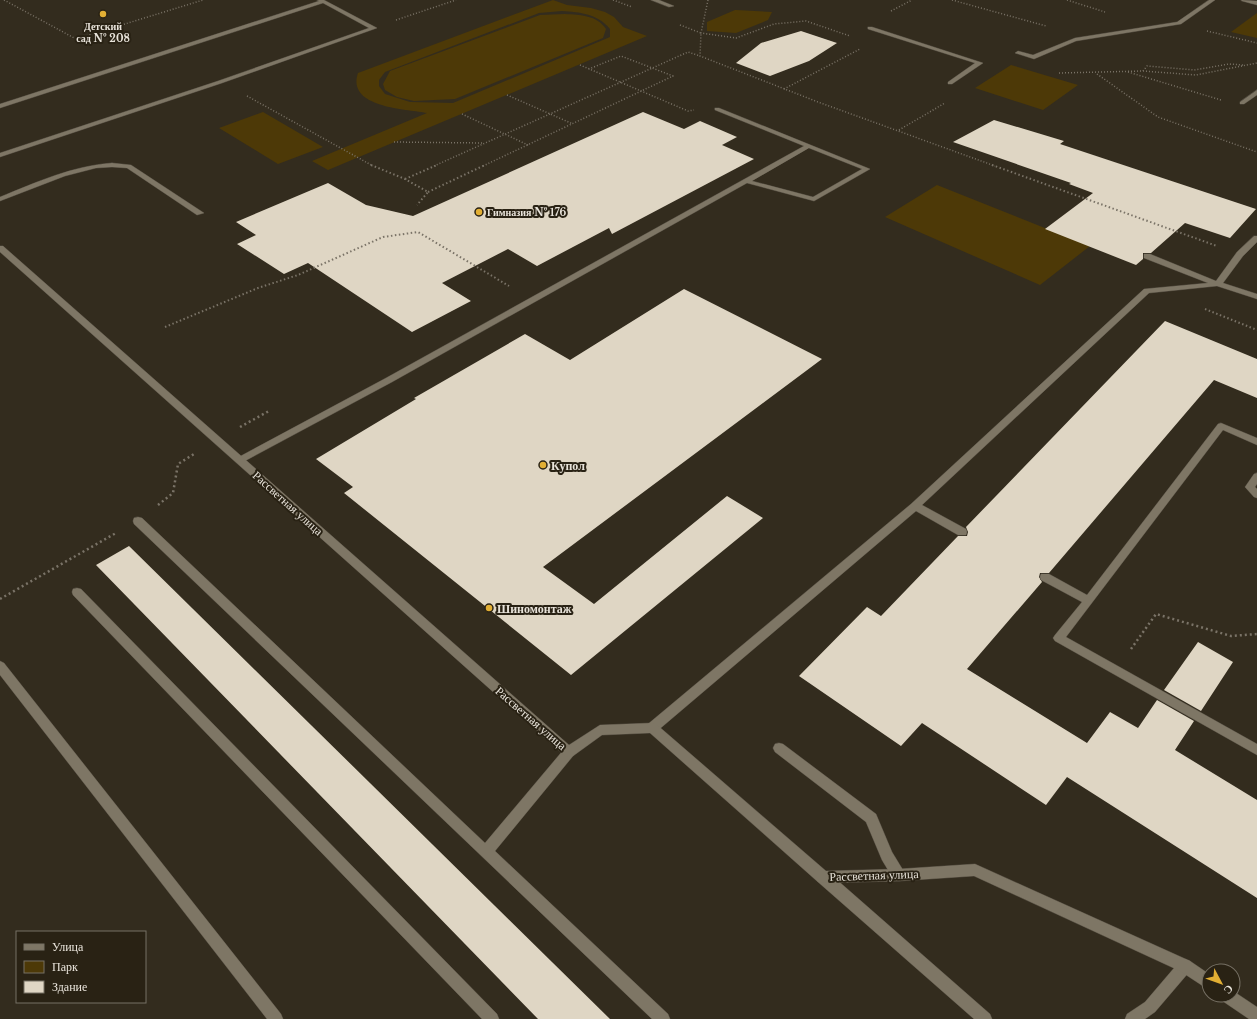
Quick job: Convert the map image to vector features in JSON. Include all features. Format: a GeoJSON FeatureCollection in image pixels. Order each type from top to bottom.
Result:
{"type":"FeatureCollection","features":[{"type":"Feature","properties":{"kind":"street"},"geometry":{"type":"LineString","coordinates":[[654,0],[671,6]]}},
{"type":"Feature","properties":{"kind":"street"},"geometry":{"type":"LineString","coordinates":[[1018,53],[1034,57],[1075,40],[1179,23],[1212,0]]}},
{"type":"Feature","properties":{"kind":"street"},"geometry":{"type":"LineString","coordinates":[[1244,0],[1257,3]]}},
{"type":"Feature","properties":{"kind":"street"},"geometry":{"type":"LineString","coordinates":[[0,106],[321,1],[374,28]]}},
{"type":"Feature","properties":{"kind":"street"},"geometry":{"type":"LineString","coordinates":[[0,155],[220,82],[374,28]]}},
{"type":"Feature","properties":{"kind":"street"},"geometry":{"type":"LineString","coordinates":[[870,28],[980,63],[950,83]]}},
{"type":"Feature","properties":{"kind":"street"},"geometry":{"type":"LineString","coordinates":[[1242,103],[1257,92]]}},
{"type":"Feature","properties":{"kind":"street"},"geometry":{"type":"LineString","coordinates":[[717,109],[867,169],[814,199],[746,181]]}},
{"type":"Feature","properties":{"kind":"street"},"geometry":{"type":"LineString","coordinates":[[240,460],[293,430],[389,380],[809,146]]}},
{"type":"Feature","properties":{"kind":"street"},"geometry":{"type":"LineString","coordinates":[[0,199],[87,167],[116,164],[129,166],[200,213]]}},
{"type":"Feature","properties":{"kind":"street"},"geometry":{"type":"LineString","coordinates":[[652,728],[915,506],[1147,291],[1218,284],[1240,254],[1257,238]]}},
{"type":"Feature","properties":{"kind":"street","name":"Рассветная улица"},"geometry":{"type":"LineString","coordinates":[[0,248],[569,752],[600,730],[652,728],[823,877],[899,875],[975,870],[1185,966],[1201,977]]}},
{"type":"Feature","properties":{"kind":"street"},"geometry":{"type":"LineString","coordinates":[[1147,256],[1218,284],[1257,297]]}},
{"type":"Feature","properties":{"kind":"street"},"geometry":{"type":"LineString","coordinates":[[1257,442],[1221,426],[1089,601],[1059,638],[1257,750]]}},
{"type":"Feature","properties":{"kind":"street"},"geometry":{"type":"LineString","coordinates":[[1257,476],[1250,487],[1257,495]]}},
{"type":"Feature","properties":{"kind":"street"},"geometry":{"type":"LineString","coordinates":[[915,506],[962,532]]}},
{"type":"Feature","properties":{"kind":"street"},"geometry":{"type":"LineString","coordinates":[[138,521],[663,1019]]}},
{"type":"Feature","properties":{"kind":"street"},"geometry":{"type":"LineString","coordinates":[[1045,577],[1089,601]]}},
{"type":"Feature","properties":{"kind":"street"},"geometry":{"type":"LineString","coordinates":[[77,592],[492,1019]]}},
{"type":"Feature","properties":{"kind":"street"},"geometry":{"type":"LineString","coordinates":[[0,666],[276,1019]]}},
{"type":"Feature","properties":{"kind":"street"},"geometry":{"type":"LineString","coordinates":[[779,748],[871,818],[887,856],[899,875]]}},
{"type":"Feature","properties":{"kind":"street"},"geometry":{"type":"LineString","coordinates":[[486,852],[569,752]]}},
{"type":"Feature","properties":{"kind":"street"},"geometry":{"type":"LineString","coordinates":[[823,877],[985,1019]]}},
{"type":"Feature","properties":{"kind":"street"},"geometry":{"type":"LineString","coordinates":[[1132,1019],[1150,1007],[1185,966]]}},
{"type":"Feature","properties":{"kind":"street"},"geometry":{"type":"LineString","coordinates":[[1238,1003],[1257,1016]]}},
{"type":"Feature","properties":{"kind":"path"},"geometry":{"type":"LineString","coordinates":[[4,0],[76,39],[203,0]]}},
{"type":"Feature","properties":{"kind":"path"},"geometry":{"type":"LineString","coordinates":[[374,28],[456,0]]}},
{"type":"Feature","properties":{"kind":"path"},"geometry":{"type":"LineString","coordinates":[[613,0],[635,8]]}},
{"type":"Feature","properties":{"kind":"path"},"geometry":{"type":"LineString","coordinates":[[700,56],[701,32],[708,0]]}},
{"type":"Feature","properties":{"kind":"path"},"geometry":{"type":"LineString","coordinates":[[952,0],[1052,28]]}},
{"type":"Feature","properties":{"kind":"path"},"geometry":{"type":"LineString","coordinates":[[679,24],[701,32],[736,38],[774,24],[806,21],[856,38]]}},
{"type":"Feature","properties":{"kind":"path"},"geometry":{"type":"LineString","coordinates":[[1219,34],[1257,43]]}},
{"type":"Feature","properties":{"kind":"path"},"geometry":{"type":"LineString","coordinates":[[784,89],[863,47]]}},
{"type":"Feature","properties":{"kind":"path"},"geometry":{"type":"LineString","coordinates":[[405,179],[688,52],[784,89],[1240,254]]}},
{"type":"Feature","properties":{"kind":"path"},"geometry":{"type":"LineString","coordinates":[[417,205],[428,192],[643,92],[673,76],[621,56],[590,69]]}},
{"type":"Feature","properties":{"kind":"path"},"geometry":{"type":"LineString","coordinates":[[1143,71],[1147,66],[1194,70],[1229,64],[1244,65],[1257,63]]}},
{"type":"Feature","properties":{"kind":"path"},"geometry":{"type":"LineString","coordinates":[[580,65],[688,111],[717,109]]}},
{"type":"Feature","properties":{"kind":"path"},"geometry":{"type":"LineString","coordinates":[[1057,72],[1097,73],[1143,71],[1196,75],[1238,68],[1244,65]]}},
{"type":"Feature","properties":{"kind":"path"},"geometry":{"type":"LineString","coordinates":[[1194,70],[1196,75]]}},
{"type":"Feature","properties":{"kind":"path"},"geometry":{"type":"LineString","coordinates":[[1125,72],[1228,102]]}},
{"type":"Feature","properties":{"kind":"path"},"geometry":{"type":"LineString","coordinates":[[1097,73],[1158,118],[1257,152]]}},
{"type":"Feature","properties":{"kind":"path"},"geometry":{"type":"LineString","coordinates":[[220,82],[371,164],[405,179],[428,192]]}},
{"type":"Feature","properties":{"kind":"path"},"geometry":{"type":"LineString","coordinates":[[507,95],[574,124]]}},
{"type":"Feature","properties":{"kind":"path"},"geometry":{"type":"LineString","coordinates":[[899,131],[949,100]]}},
{"type":"Feature","properties":{"kind":"path"},"geometry":{"type":"LineString","coordinates":[[462,114],[528,145]]}},
{"type":"Feature","properties":{"kind":"path"},"geometry":{"type":"LineString","coordinates":[[394,142],[485,143]]}},
{"type":"Feature","properties":{"kind":"path"},"geometry":{"type":"LineString","coordinates":[[165,327],[258,288],[298,275],[383,237],[418,232],[532,300]]}},
{"type":"Feature","properties":{"kind":"path"},"geometry":{"type":"LineString","coordinates":[[1116,670],[1156,614],[1231,636],[1257,634]]}},
{"type":"Feature","properties":{"kind":"green space"},"geometry":{"type":"Polygon","coordinates":[[[553,0],[567,5],[591,8],[605,12],[614,17],[623,27],[647,36],[328,170],[312,161],[427,113],[393,108],[380,105],[369,100],[361,93],[357,85],[358,73],[553,0]],[[562,11],[539,13],[385,72],[379,80],[379,86],[385,94],[410,102],[453,103],[610,37],[610,29],[600,20],[582,13],[562,11]]]}},
{"type":"Feature","properties":{"kind":"green space"},"geometry":{"type":"Polygon","coordinates":[[[735,10],[772,12],[768,20],[736,33],[707,31],[707,22],[735,10]]]}},
{"type":"Feature","properties":{"kind":"green space"},"geometry":{"type":"Polygon","coordinates":[[[1257,13],[1257,38],[1231,32],[1257,13]]]}},
{"type":"Feature","properties":{"kind":"green space"},"geometry":{"type":"Polygon","coordinates":[[[565,14],[593,18],[598,21],[606,29],[603,38],[455,99],[414,101],[397,97],[385,90],[383,84],[390,71],[540,15],[565,14]]]}},
{"type":"Feature","properties":{"kind":"green space"},"geometry":{"type":"Polygon","coordinates":[[[1011,65],[1078,85],[1043,110],[975,88],[1011,65]]]}},
{"type":"Feature","properties":{"kind":"green space"},"geometry":{"type":"Polygon","coordinates":[[[263,112],[323,147],[278,164],[219,128],[263,112]]]}},
{"type":"Feature","properties":{"kind":"green space"},"geometry":{"type":"Polygon","coordinates":[[[937,185],[1090,246],[1040,285],[885,217],[937,185]]]}},
{"type":"Feature","properties":{"kind":"building"},"geometry":{"type":"Polygon","coordinates":[[[801,31],[837,43],[809,61],[770,76],[736,63],[761,43],[801,31]]]}},
{"type":"Feature","properties":{"kind":"building"},"geometry":{"type":"Polygon","coordinates":[[[643,112],[684,129],[700,121],[737,137],[722,145],[754,159],[612,234],[609,228],[537,266],[508,249],[442,283],[471,301],[412,332],[308,263],[284,274],[237,244],[256,235],[236,222],[328,183],[366,205],[413,216],[643,112]]]}},
{"type":"Feature","properties":{"kind":"building"},"geometry":{"type":"Polygon","coordinates":[[[994,120],[1064,141],[1060,144],[1256,209],[1230,238],[1185,223],[1151,253],[1143,253],[1143,259],[1136,265],[1045,229],[1093,193],[1069,184],[1071,183],[953,142],[994,120]]]}},
{"type":"Feature","properties":{"kind":"building"},"geometry":{"type":"Polygon","coordinates":[[[684,289],[822,359],[543,567],[594,604],[727,496],[763,518],[571,675],[344,493],[353,487],[316,459],[416,399],[414,398],[525,334],[570,360],[684,289]]]}},
{"type":"Feature","properties":{"kind":"building"},"geometry":{"type":"Polygon","coordinates":[[[1165,321],[1257,359],[1257,398],[1214,380],[1049,573],[1040,573],[1039,577],[1042,582],[967,669],[1087,743],[1110,712],[1138,728],[1157,700],[1194,721],[1175,750],[1257,800],[1257,898],[1067,777],[1046,805],[922,723],[901,746],[799,676],[867,607],[881,616],[958,536],[967,536],[968,532],[966,527],[1165,321]]]}},
{"type":"Feature","properties":{"kind":"building"},"geometry":{"type":"Polygon","coordinates":[[[129,546],[610,1019],[538,1019],[96,565],[129,546]]]}},
{"type":"Feature","properties":{"kind":"building"},"geometry":{"type":"Polygon","coordinates":[[[1198,642],[1233,662],[1201,711],[1164,690],[1198,642]]]}},
{"type":"Feature","properties":{"kind":"place","name":"Детский сад № 208"},"geometry":{"type":"Point","coordinates":[103,14]}},
{"type":"Feature","properties":{"kind":"place","name":"Гимназия № 176"},"geometry":{"type":"Point","coordinates":[479,212]}},
{"type":"Feature","properties":{"kind":"place","name":"Купол"},"geometry":{"type":"Point","coordinates":[543,465]}},
{"type":"Feature","properties":{"kind":"place","name":"Шиномонтаж"},"geometry":{"type":"Point","coordinates":[489,608]}}]}
